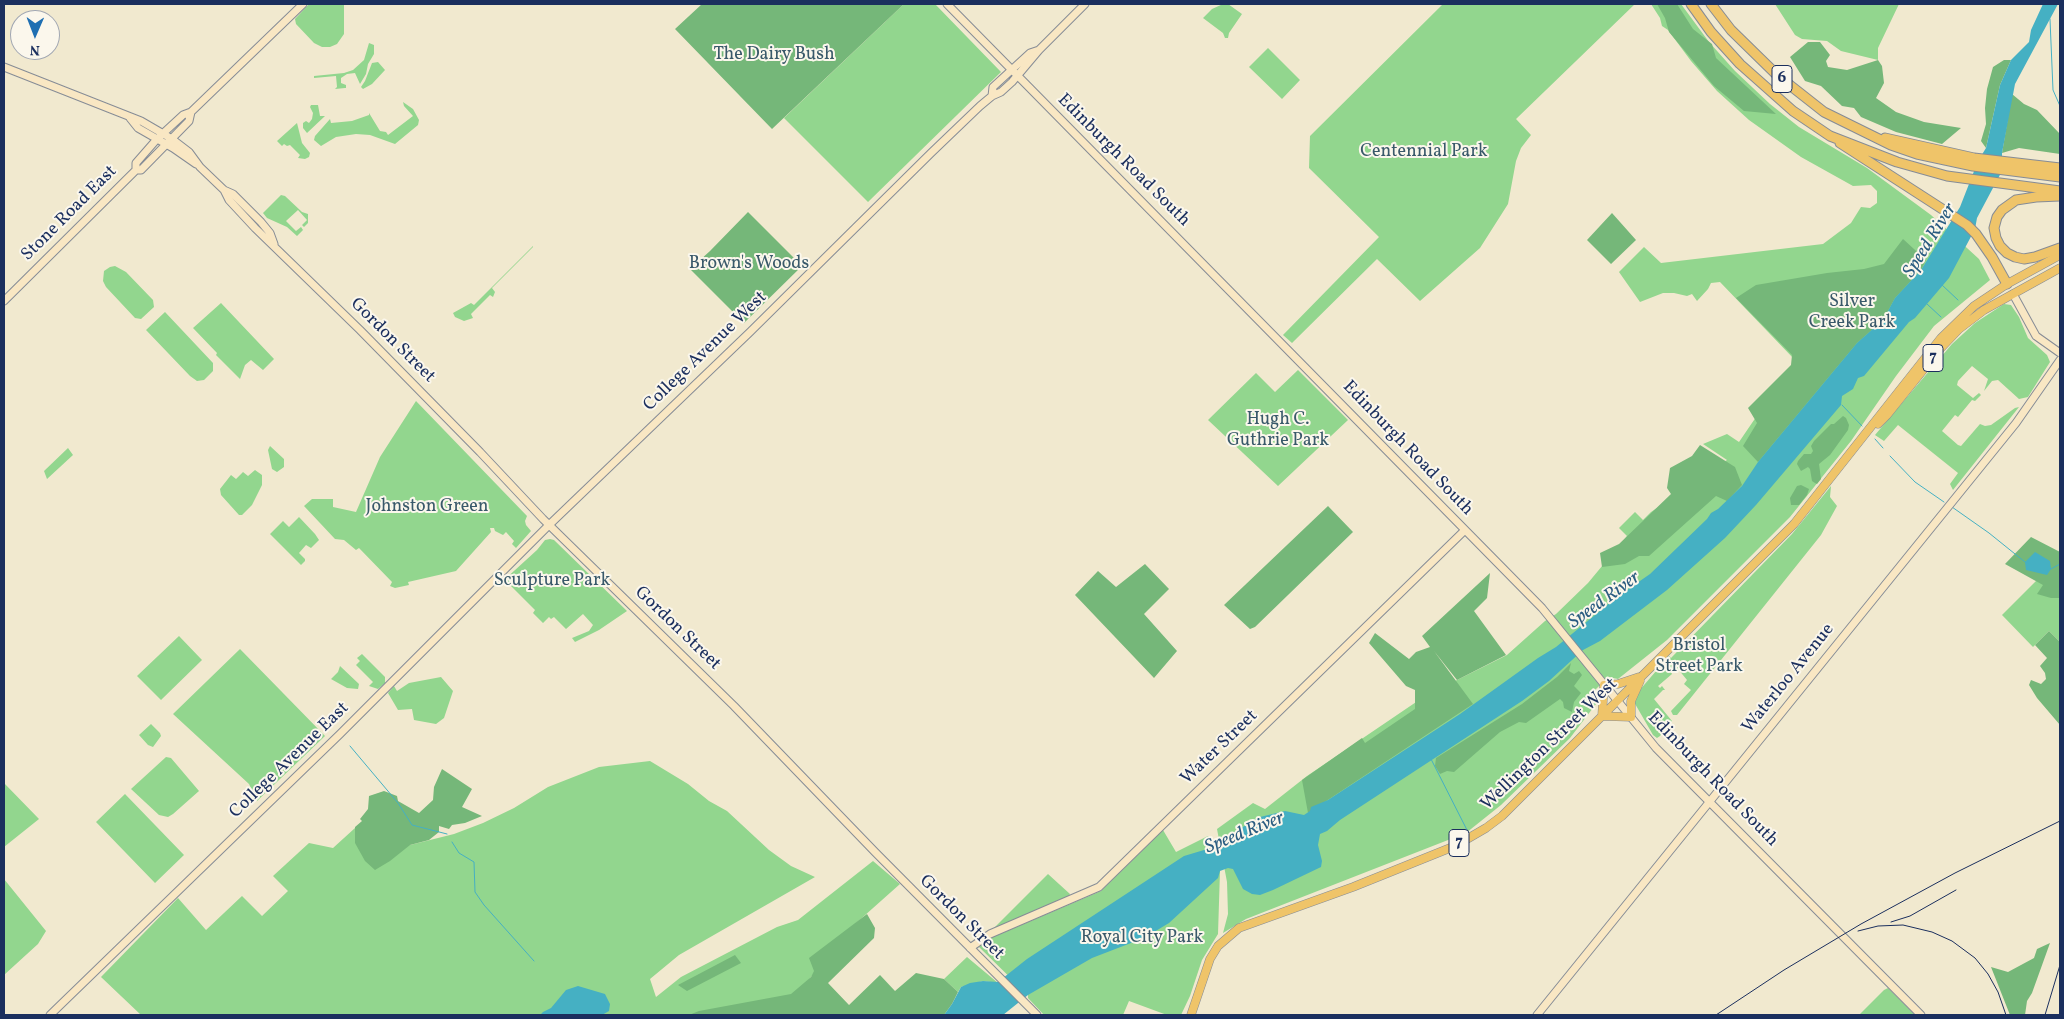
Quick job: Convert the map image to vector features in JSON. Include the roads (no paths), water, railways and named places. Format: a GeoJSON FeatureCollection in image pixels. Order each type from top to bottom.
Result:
{"type":"FeatureCollection","features":[{"type":"Feature","properties":{"kind":"highway","name":"6"},"geometry":{"type":"LineString","coordinates":[[1691,4],[1711,32],[1740,64],[1793,111],[1830,136],[1897,162],[1947,176],[2002,185],[2060,191]]}},
{"type":"Feature","properties":{"kind":"highway","name":"6"},"geometry":{"type":"LineString","coordinates":[[1711,4],[1731,30],[1776,75],[1824,112],[1891,146],[2060,177]]}},
{"type":"Feature","properties":{"kind":"highway"},"geometry":{"type":"LineString","coordinates":[[1830,136],[1967,225],[1982,242],[2007,284]]}},
{"type":"Feature","properties":{"kind":"highway"},"geometry":{"type":"LineString","coordinates":[[2008,166],[2060,168]]}},
{"type":"Feature","properties":{"kind":"highway"},"geometry":{"type":"LineString","coordinates":[[2060,196],[2031,197],[2016,200],[2002,210],[1997,217],[1994,228],[2000,246],[2006,253],[2015,257],[2024,259],[2035,258],[2060,248]]}},
{"type":"Feature","properties":{"kind":"main road"},"geometry":{"type":"LineString","coordinates":[[191,112],[303,4]]}},
{"type":"Feature","properties":{"kind":"main road","name":"Edinburgh Road South"},"geometry":{"type":"LineString","coordinates":[[947,4],[1542,608],[1656,748],[1921,1015]]}},
{"type":"Feature","properties":{"kind":"main road"},"geometry":{"type":"LineString","coordinates":[[1039,50],[1085,4]]}},
{"type":"Feature","properties":{"kind":"main road","name":"College Avenue West"},"geometry":{"type":"LineString","coordinates":[[992,96],[993,87],[1030,53],[1039,50]]}},
{"type":"Feature","properties":{"kind":"main road","name":"College Avenue West"},"geometry":{"type":"LineString","coordinates":[[549,525],[750,332],[930,153],[992,96],[1001,92],[1018,76],[1039,50]]}},
{"type":"Feature","properties":{"kind":"main road","name":"Gordon Street"},"geometry":{"type":"LineString","coordinates":[[4,67],[141,121],[163,134],[169,141]]}},
{"type":"Feature","properties":{"kind":"main road","name":"Stone Road East"},"geometry":{"type":"LineString","coordinates":[[136,170],[136,163],[157,139],[183,115],[191,112]]}},
{"type":"Feature","properties":{"kind":"main road","name":"Stone Road East"},"geometry":{"type":"LineString","coordinates":[[4,301],[136,170],[141,170],[189,121],[191,112]]}},
{"type":"Feature","properties":{"kind":"main road","name":"Gordon Street"},"geometry":{"type":"LineString","coordinates":[[130,118],[138,128],[157,139],[169,141],[189,152],[200,167],[224,190],[233,194],[270,232],[274,244],[443,413],[549,525],[734,706],[1037,1015]]}},
{"type":"Feature","properties":{"kind":"main road","name":"Wellington Street West"},"geometry":{"type":"LineString","coordinates":[[1190,1015],[1210,959],[1229,935],[1248,924],[1353,887],[1472,837],[1502,816],[1794,524],[1941,338],[1974,306],[2007,284],[2060,255]]}},
{"type":"Feature","properties":{"kind":"main road","name":"Wellington Street West"},"geometry":{"type":"LineString","coordinates":[[1865,436],[1887,416],[1940,349],[1960,329],[1984,310],[2060,268]]}},
{"type":"Feature","properties":{"kind":"main road"},"geometry":{"type":"LineString","coordinates":[[2007,284],[2036,336],[2060,353]]}},
{"type":"Feature","properties":{"kind":"main road","name":"Waterloo Avenue"},"geometry":{"type":"LineString","coordinates":[[1538,1015],[2016,423],[2060,360]]}},
{"type":"Feature","properties":{"kind":"main road","name":"College Avenue East"},"geometry":{"type":"LineString","coordinates":[[50,1015],[250,821],[549,525]]}},
{"type":"Feature","properties":{"kind":"main road","name":"Water Street"},"geometry":{"type":"LineString","coordinates":[[970,948],[990,934],[1099,887],[1465,530]]}},
{"type":"Feature","properties":{"kind":"main road"},"geometry":{"type":"LineString","coordinates":[[1641,677],[1631,701],[1630,717],[1602,716],[1604,685],[1618,684],[1641,677]]}},
{"type":"Feature","properties":{"kind":"water","name":"Speed River"},"geometry":{"type":"Polygon","coordinates":[[[2043,4],[2058,4],[2015,84],[2002,153],[2002,171],[1977,218],[1975,229],[1949,278],[1864,376],[1858,378],[1853,389],[1842,396],[1841,405],[1756,505],[1725,538],[1667,590],[1600,641],[1583,650],[1549,681],[1522,701],[1320,834],[1318,845],[1322,861],[1321,867],[1260,895],[1252,894],[1243,889],[1233,869],[1228,868],[1220,871],[1218,878],[1169,923],[1144,938],[1092,958],[1028,995],[1003,1015],[944,1015],[961,987],[983,981],[998,982],[1027,959],[1184,856],[1224,844],[1229,835],[1260,817],[1285,811],[1304,815],[1310,811],[1311,807],[1328,800],[1460,714],[1556,647],[1617,597],[1650,574],[1711,513],[1718,509],[1742,486],[1758,462],[1857,343],[1883,320],[1895,298],[1921,270],[1960,207],[1978,161],[1986,148],[2000,85],[2011,60],[2029,42],[2031,30],[2043,4]]]}},
{"type":"Feature","properties":{"kind":"water"},"geometry":{"type":"Polygon","coordinates":[[[2035,552],[2050,561],[2051,569],[2047,575],[2026,570],[2025,562],[2035,552]]]}},
{"type":"Feature","properties":{"kind":"water"},"geometry":{"type":"Polygon","coordinates":[[[578,986],[605,994],[610,1004],[609,1011],[602,1015],[540,1015],[551,1008],[566,990],[578,986]]]}},
{"type":"Feature","properties":{"kind":"waterway"},"geometry":{"type":"LineString","coordinates":[[2050,19],[2053,90],[2060,106]]}},
{"type":"Feature","properties":{"kind":"waterway"},"geometry":{"type":"LineString","coordinates":[[1942,285],[1958,300]]}},
{"type":"Feature","properties":{"kind":"waterway"},"geometry":{"type":"LineString","coordinates":[[1927,304],[1941,317]]}},
{"type":"Feature","properties":{"kind":"waterway"},"geometry":{"type":"LineString","coordinates":[[1842,405],[1862,426]]}},
{"type":"Feature","properties":{"kind":"waterway"},"geometry":{"type":"LineString","coordinates":[[1875,439],[1883,448]]}},
{"type":"Feature","properties":{"kind":"waterway"},"geometry":{"type":"LineString","coordinates":[[1890,456],[1915,482],[1944,502]]}},
{"type":"Feature","properties":{"kind":"waterway"},"geometry":{"type":"LineString","coordinates":[[1952,507],[2025,562]]}},
{"type":"Feature","properties":{"kind":"waterway"},"geometry":{"type":"LineString","coordinates":[[2051,569],[2060,564]]}},
{"type":"Feature","properties":{"kind":"waterway"},"geometry":{"type":"LineString","coordinates":[[350,746],[398,803],[412,825],[447,834]]}},
{"type":"Feature","properties":{"kind":"waterway"},"geometry":{"type":"LineString","coordinates":[[1431,759],[1467,830]]}},
{"type":"Feature","properties":{"kind":"waterway"},"geometry":{"type":"LineString","coordinates":[[452,842],[459,853],[474,862],[475,892],[484,905],[534,961]]}},
{"type":"Feature","properties":{"kind":"railway"},"geometry":{"type":"LineString","coordinates":[[1716,1015],[1784,970],[1861,924],[1955,873],[2060,821]]}},
{"type":"Feature","properties":{"kind":"railway"},"geometry":{"type":"LineString","coordinates":[[1891,922],[1910,916],[1956,890]]}},
{"type":"Feature","properties":{"kind":"railway"},"geometry":{"type":"LineString","coordinates":[[1858,931],[1878,926],[1903,925],[1932,932],[1952,941],[1975,958],[1988,974],[1998,992],[2006,1015]]}},
{"type":"Feature","properties":{"kind":"railway"},"geometry":{"type":"LineString","coordinates":[[2045,1015],[2060,965]]}},
{"type":"Feature","properties":{"kind":"park label","name":"The Dairy Bush"},"geometry":{"type":"Point","coordinates":[774,56]}},
{"type":"Feature","properties":{"kind":"park label","name":"Centennial Park"},"geometry":{"type":"Point","coordinates":[1424,153]}},
{"type":"Feature","properties":{"kind":"park label","name":"Brown's Woods"},"geometry":{"type":"Point","coordinates":[749,265]}},
{"type":"Feature","properties":{"kind":"park label","name":"Silver Creek Park"},"geometry":{"type":"Point","coordinates":[1852,313]}},
{"type":"Feature","properties":{"kind":"park label","name":"Hugh C. Guthrie Park"},"geometry":{"type":"Point","coordinates":[1278,431]}},
{"type":"Feature","properties":{"kind":"park label","name":"Johnston Green"},"geometry":{"type":"Point","coordinates":[427,508]}},
{"type":"Feature","properties":{"kind":"park label","name":"Sculpture Park"},"geometry":{"type":"Point","coordinates":[552,582]}},
{"type":"Feature","properties":{"kind":"park label","name":"Bristol Street Park"},"geometry":{"type":"Point","coordinates":[1699,658]}},
{"type":"Feature","properties":{"kind":"park label","name":"Royal City Park"},"geometry":{"type":"Point","coordinates":[1142,939]}}]}
